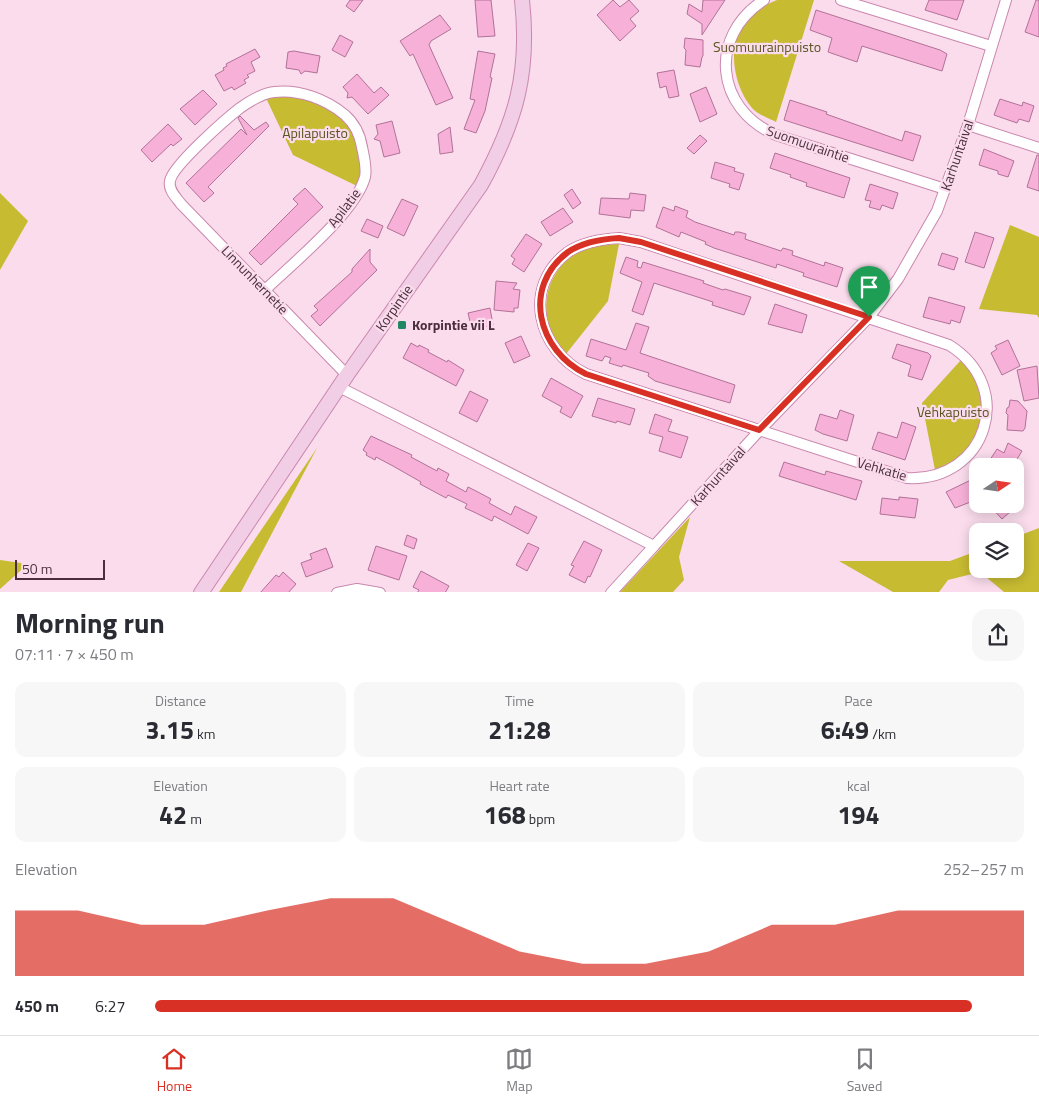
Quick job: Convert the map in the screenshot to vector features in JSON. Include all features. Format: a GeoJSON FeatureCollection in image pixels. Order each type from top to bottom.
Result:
{"type":"FeatureCollection","features":[{"type":"Feature","properties":{"kind":"street","name":"Korpintie"},"geometry":{"type":"LineString","coordinates":[[201,592],[343,381],[481,185],[499,153],[509,129],[522,77],[525,52],[522,0]]}},
{"type":"Feature","properties":{"kind":"street","name":"Suomuuraintie"},"geometry":{"type":"LineString","coordinates":[[764,0],[747,13],[740,22],[734,32],[727,53],[726,64],[729,87],[736,103],[747,117],[765,131],[776,135],[945,189]]}},
{"type":"Feature","properties":{"kind":"street"},"geometry":{"type":"LineString","coordinates":[[840,0],[991,46]]}},
{"type":"Feature","properties":{"kind":"street","name":"Karhuntaival"},"geometry":{"type":"LineString","coordinates":[[611,592],[759,430],[869,317],[898,279],[937,211],[968,125],[1006,0]]}},
{"type":"Feature","properties":{"kind":"street","name":"Apilatie"},"geometry":{"type":"LineString","coordinates":[[170,182],[174,171],[218,126],[241,107],[258,97],[274,92],[309,95],[334,106],[349,118],[360,136],[365,160],[365,177],[356,198],[338,220],[265,290]]}},
{"type":"Feature","properties":{"kind":"street"},"geometry":{"type":"LineString","coordinates":[[968,125],[1039,148]]}},
{"type":"Feature","properties":{"kind":"street","name":"Linnunhernetie"},"geometry":{"type":"LineString","coordinates":[[170,182],[172,192],[181,204],[265,290],[343,381]]}},
{"type":"Feature","properties":{"kind":"street","name":"Vehkatie"},"geometry":{"type":"LineString","coordinates":[[609,239],[631,239],[869,317],[949,345],[968,359],[976,368],[985,390],[987,414],[981,436],[969,456],[941,474],[930,478],[907,478],[586,374],[566,362],[551,344],[542,323],[541,300],[545,283],[552,268],[569,252],[584,244],[609,239]]}},
{"type":"Feature","properties":{"kind":"street"},"geometry":{"type":"LineString","coordinates":[[343,381],[654,546]]}},
{"type":"Feature","properties":{"kind":"street"},"geometry":{"type":"LineString","coordinates":[[337,592],[357,589],[380,592]]}},
{"type":"Feature","properties":{"kind":"green space","name":"Suomuurainpuisto"},"geometry":{"type":"Polygon","coordinates":[[[777,0],[814,0],[776,122],[757,112],[745,98],[736,75],[734,48],[742,25],[750,15],[763,6],[777,0]]]}},
{"type":"Feature","properties":{"kind":"green space","name":"Apilapuisto"},"geometry":{"type":"Polygon","coordinates":[[[277,95],[305,99],[329,107],[348,123],[354,134],[360,154],[361,172],[357,186],[293,155],[266,98],[277,95]]]}},
{"type":"Feature","properties":{"kind":"green space"},"geometry":{"type":"Polygon","coordinates":[[[0,193],[28,221],[0,270],[0,193]]]}},
{"type":"Feature","properties":{"kind":"green space"},"geometry":{"type":"Polygon","coordinates":[[[1010,225],[1039,237],[1039,318],[1037,315],[979,309],[1010,225]]]}},
{"type":"Feature","properties":{"kind":"green space"},"geometry":{"type":"Polygon","coordinates":[[[619,244],[608,301],[566,354],[550,330],[547,316],[546,302],[554,276],[563,264],[579,252],[596,246],[619,244]]]}},
{"type":"Feature","properties":{"kind":"green space","name":"Vehkapuisto"},"geometry":{"type":"Polygon","coordinates":[[[961,360],[970,370],[976,381],[980,393],[981,418],[978,430],[965,452],[955,460],[935,470],[922,403],[961,360]]]}},
{"type":"Feature","properties":{"kind":"green space"},"geometry":{"type":"Polygon","coordinates":[[[317,448],[241,592],[219,592],[317,448]]]}},
{"type":"Feature","properties":{"kind":"green space"},"geometry":{"type":"Polygon","coordinates":[[[690,517],[679,557],[684,580],[673,592],[620,592],[690,517]]]}},
{"type":"Feature","properties":{"kind":"green space"},"geometry":{"type":"Polygon","coordinates":[[[1039,528],[1039,592],[1004,592],[987,578],[1024,578],[1024,534],[1039,528]]]}},
{"type":"Feature","properties":{"kind":"green space"},"geometry":{"type":"Polygon","coordinates":[[[969,554],[969,575],[948,580],[939,592],[893,592],[839,561],[950,561],[969,554]]]}},
{"type":"Feature","properties":{"kind":"green space"},"geometry":{"type":"Polygon","coordinates":[[[0,560],[28,564],[0,589],[0,560]]]}},
{"type":"Feature","properties":{"kind":"building"},"geometry":{"type":"Polygon","coordinates":[[[350,0],[363,0],[354,12],[346,6],[350,0]]]}},
{"type":"Feature","properties":{"kind":"building"},"geometry":{"type":"Polygon","coordinates":[[[475,0],[491,0],[495,36],[478,37],[475,0]]]}},
{"type":"Feature","properties":{"kind":"building"},"geometry":{"type":"Polygon","coordinates":[[[613,0],[620,7],[629,0],[639,11],[630,19],[636,26],[620,41],[597,15],[613,0]]]}},
{"type":"Feature","properties":{"kind":"building"},"geometry":{"type":"Polygon","coordinates":[[[703,0],[725,0],[702,35],[702,24],[687,14],[689,4],[702,12],[703,0]]]}},
{"type":"Feature","properties":{"kind":"building"},"geometry":{"type":"Polygon","coordinates":[[[929,0],[964,0],[957,20],[925,10],[929,0]]]}},
{"type":"Feature","properties":{"kind":"building"},"geometry":{"type":"Polygon","coordinates":[[[1036,0],[1039,0],[1039,37],[1025,32],[1036,0]]]}},
{"type":"Feature","properties":{"kind":"building"},"geometry":{"type":"Polygon","coordinates":[[[816,10],[940,50],[947,54],[942,71],[862,46],[857,62],[828,52],[832,38],[810,30],[816,10]]]}},
{"type":"Feature","properties":{"kind":"building"},"geometry":{"type":"Polygon","coordinates":[[[440,15],[451,29],[431,41],[429,45],[453,98],[436,105],[413,54],[410,56],[400,41],[440,15]]]}},
{"type":"Feature","properties":{"kind":"building"},"geometry":{"type":"Polygon","coordinates":[[[340,35],[353,42],[345,57],[332,50],[340,35]]]}},
{"type":"Feature","properties":{"kind":"building"},"geometry":{"type":"Polygon","coordinates":[[[685,38],[703,40],[703,56],[700,67],[685,65],[685,38]]]}},
{"type":"Feature","properties":{"kind":"building"},"geometry":{"type":"Polygon","coordinates":[[[255,49],[260,57],[251,62],[255,71],[247,75],[249,77],[244,80],[246,83],[234,90],[232,87],[224,91],[215,75],[224,70],[223,68],[227,66],[226,64],[255,49]]]}},
{"type":"Feature","properties":{"kind":"building"},"geometry":{"type":"Polygon","coordinates":[[[294,51],[320,56],[317,73],[305,71],[301,74],[299,70],[286,68],[288,52],[294,51]]]}},
{"type":"Feature","properties":{"kind":"building"},"geometry":{"type":"Polygon","coordinates":[[[478,51],[495,54],[485,111],[476,133],[464,129],[475,100],[470,99],[478,51]]]}},
{"type":"Feature","properties":{"kind":"building"},"geometry":{"type":"Polygon","coordinates":[[[674,70],[679,96],[669,98],[666,86],[660,88],[657,73],[674,70]]]}},
{"type":"Feature","properties":{"kind":"building"},"geometry":{"type":"Polygon","coordinates":[[[357,74],[374,93],[381,87],[389,95],[368,114],[352,97],[347,98],[348,93],[343,87],[357,74]]]}},
{"type":"Feature","properties":{"kind":"building"},"geometry":{"type":"Polygon","coordinates":[[[706,87],[717,114],[700,122],[690,94],[706,87]]]}},
{"type":"Feature","properties":{"kind":"building"},"geometry":{"type":"Polygon","coordinates":[[[203,90],[217,104],[195,125],[180,109],[203,90]]]}},
{"type":"Feature","properties":{"kind":"building"},"geometry":{"type":"Polygon","coordinates":[[[1000,99],[1022,106],[1023,102],[1034,106],[1029,122],[1019,119],[1017,123],[994,115],[1000,99]]]}},
{"type":"Feature","properties":{"kind":"building"},"geometry":{"type":"Polygon","coordinates":[[[790,100],[902,141],[905,131],[921,136],[913,161],[784,120],[790,100]]]}},
{"type":"Feature","properties":{"kind":"building"},"geometry":{"type":"Polygon","coordinates":[[[240,116],[254,130],[266,122],[269,126],[208,187],[214,193],[204,202],[186,183],[241,129],[247,135],[238,118],[240,116]]]}},
{"type":"Feature","properties":{"kind":"building"},"geometry":{"type":"Polygon","coordinates":[[[392,121],[400,153],[384,157],[380,141],[374,139],[378,134],[376,125],[392,121]]]}},
{"type":"Feature","properties":{"kind":"building"},"geometry":{"type":"Polygon","coordinates":[[[168,124],[182,139],[173,146],[171,144],[152,162],[141,150],[168,124]]]}},
{"type":"Feature","properties":{"kind":"building"},"geometry":{"type":"Polygon","coordinates":[[[450,127],[453,152],[440,154],[438,134],[450,127]]]}},
{"type":"Feature","properties":{"kind":"building"},"geometry":{"type":"Polygon","coordinates":[[[700,135],[707,141],[694,154],[687,148],[700,135]]]}},
{"type":"Feature","properties":{"kind":"building"},"geometry":{"type":"Polygon","coordinates":[[[984,149],[1014,161],[1008,177],[998,174],[998,171],[979,165],[984,149]]]}},
{"type":"Feature","properties":{"kind":"building"},"geometry":{"type":"Polygon","coordinates":[[[775,153],[850,178],[844,198],[806,186],[807,183],[790,177],[791,175],[770,168],[775,153]]]}},
{"type":"Feature","properties":{"kind":"building"},"geometry":{"type":"Polygon","coordinates":[[[1037,155],[1039,155],[1039,191],[1027,187],[1037,155]]]}},
{"type":"Feature","properties":{"kind":"building"},"geometry":{"type":"Polygon","coordinates":[[[715,162],[735,168],[734,171],[744,174],[739,190],[729,187],[730,184],[711,178],[715,162]]]}},
{"type":"Feature","properties":{"kind":"building"},"geometry":{"type":"Polygon","coordinates":[[[870,184],[898,193],[893,209],[882,205],[880,210],[869,207],[871,201],[865,200],[870,184]]]}},
{"type":"Feature","properties":{"kind":"building"},"geometry":{"type":"Polygon","coordinates":[[[305,188],[323,207],[261,265],[249,253],[298,204],[293,199],[305,188]]]}},
{"type":"Feature","properties":{"kind":"building"},"geometry":{"type":"Polygon","coordinates":[[[572,189],[581,203],[573,209],[564,195],[572,189]]]}},
{"type":"Feature","properties":{"kind":"building"},"geometry":{"type":"Polygon","coordinates":[[[630,193],[646,195],[644,211],[631,210],[630,218],[599,214],[601,198],[629,199],[630,193]]]}},
{"type":"Feature","properties":{"kind":"building"},"geometry":{"type":"Polygon","coordinates":[[[402,199],[418,206],[404,236],[387,228],[402,199]]]}},
{"type":"Feature","properties":{"kind":"building"},"geometry":{"type":"Polygon","coordinates":[[[675,206],[688,211],[686,217],[695,222],[734,235],[735,232],[746,234],[745,239],[781,251],[783,248],[793,251],[792,255],[824,266],[825,262],[843,268],[837,287],[803,276],[804,273],[777,264],[776,268],[714,248],[705,244],[706,242],[681,232],[679,237],[656,227],[663,207],[674,211],[675,206]]]}},
{"type":"Feature","properties":{"kind":"building"},"geometry":{"type":"Polygon","coordinates":[[[563,208],[573,222],[550,236],[541,222],[563,208]]]}},
{"type":"Feature","properties":{"kind":"building"},"geometry":{"type":"Polygon","coordinates":[[[367,219],[383,226],[378,238],[361,231],[367,219]]]}},
{"type":"Feature","properties":{"kind":"building"},"geometry":{"type":"Polygon","coordinates":[[[975,232],[994,238],[984,268],[965,262],[975,232]]]}},
{"type":"Feature","properties":{"kind":"building"},"geometry":{"type":"Polygon","coordinates":[[[526,234],[542,244],[524,272],[512,264],[515,259],[511,256],[526,234]]]}},
{"type":"Feature","properties":{"kind":"building"},"geometry":{"type":"Polygon","coordinates":[[[370,249],[370,262],[377,270],[320,326],[311,316],[318,310],[314,306],[352,272],[352,269],[370,249]]]}},
{"type":"Feature","properties":{"kind":"building"},"geometry":{"type":"Polygon","coordinates":[[[942,253],[958,258],[954,270],[938,265],[942,253]]]}},
{"type":"Feature","properties":{"kind":"building"},"geometry":{"type":"Polygon","coordinates":[[[626,257],[638,261],[637,267],[641,268],[643,262],[704,281],[703,283],[723,290],[751,297],[744,315],[712,305],[713,302],[654,283],[643,315],[632,311],[642,282],[620,273],[626,257]]]}},
{"type":"Feature","properties":{"kind":"building"},"geometry":{"type":"Polygon","coordinates":[[[496,281],[517,283],[513,289],[520,290],[518,308],[514,308],[514,312],[494,310],[496,281]]]}},
{"type":"Feature","properties":{"kind":"building"},"geometry":{"type":"Polygon","coordinates":[[[929,297],[965,307],[960,323],[951,320],[950,324],[923,317],[929,297]]]}},
{"type":"Feature","properties":{"kind":"building"},"geometry":{"type":"Polygon","coordinates":[[[775,304],[807,315],[802,333],[768,324],[775,304]]]}},
{"type":"Feature","properties":{"kind":"building"},"geometry":{"type":"Polygon","coordinates":[[[490,308],[493,325],[472,330],[468,313],[490,308]]]}},
{"type":"Feature","properties":{"kind":"building"},"geometry":{"type":"Polygon","coordinates":[[[636,323],[649,327],[640,353],[735,385],[730,403],[655,381],[648,376],[649,373],[609,363],[611,358],[605,356],[602,361],[586,356],[591,339],[626,350],[636,323]]]}},
{"type":"Feature","properties":{"kind":"building"},"geometry":{"type":"Polygon","coordinates":[[[521,336],[530,356],[514,363],[505,343],[521,336]]]}},
{"type":"Feature","properties":{"kind":"building"},"geometry":{"type":"Polygon","coordinates":[[[1008,340],[1020,366],[1002,375],[991,353],[997,349],[995,346],[1008,340]]]}},
{"type":"Feature","properties":{"kind":"building"},"geometry":{"type":"Polygon","coordinates":[[[411,343],[429,350],[428,352],[447,362],[448,360],[464,370],[456,386],[403,358],[411,343]]]}},
{"type":"Feature","properties":{"kind":"building"},"geometry":{"type":"Polygon","coordinates":[[[897,344],[928,353],[931,356],[922,380],[908,376],[911,365],[892,358],[897,344]]]}},
{"type":"Feature","properties":{"kind":"building"},"geometry":{"type":"Polygon","coordinates":[[[1037,366],[1039,398],[1024,401],[1017,370],[1037,366]]]}},
{"type":"Feature","properties":{"kind":"building"},"geometry":{"type":"Polygon","coordinates":[[[551,378],[583,396],[571,418],[560,412],[562,407],[542,396],[551,378]]]}},
{"type":"Feature","properties":{"kind":"building"},"geometry":{"type":"Polygon","coordinates":[[[470,391],[488,400],[477,422],[459,413],[470,391]]]}},
{"type":"Feature","properties":{"kind":"building"},"geometry":{"type":"Polygon","coordinates":[[[598,398],[635,409],[630,425],[592,416],[598,398]]]}},
{"type":"Feature","properties":{"kind":"building"},"geometry":{"type":"Polygon","coordinates":[[[1010,400],[1018,401],[1027,411],[1023,431],[1007,430],[1008,415],[1006,413],[1010,400]]]}},
{"type":"Feature","properties":{"kind":"building"},"geometry":{"type":"Polygon","coordinates":[[[840,410],[854,415],[847,441],[815,430],[820,414],[837,419],[840,410]]]}},
{"type":"Feature","properties":{"kind":"building"},"geometry":{"type":"Polygon","coordinates":[[[655,414],[672,420],[668,431],[688,437],[681,458],[659,451],[663,437],[649,433],[655,414]]]}},
{"type":"Feature","properties":{"kind":"building"},"geometry":{"type":"Polygon","coordinates":[[[902,422],[916,427],[905,460],[872,449],[878,432],[897,438],[902,422]]]}},
{"type":"Feature","properties":{"kind":"building"},"geometry":{"type":"Polygon","coordinates":[[[371,436],[412,455],[411,457],[437,471],[438,468],[449,474],[446,481],[466,492],[468,487],[476,491],[491,499],[489,503],[511,515],[515,506],[537,517],[528,534],[494,516],[492,521],[465,508],[467,504],[448,495],[446,498],[393,466],[376,457],[375,460],[366,455],[367,453],[363,450],[371,436]]]}},
{"type":"Feature","properties":{"kind":"building"},"geometry":{"type":"Polygon","coordinates":[[[1008,443],[1022,451],[1018,458],[991,458],[997,449],[1004,453],[1008,443]]]}},
{"type":"Feature","properties":{"kind":"building"},"geometry":{"type":"Polygon","coordinates":[[[784,462],[825,475],[826,471],[862,481],[856,500],[779,476],[784,462]]]}},
{"type":"Feature","properties":{"kind":"building"},"geometry":{"type":"Polygon","coordinates":[[[969,481],[969,503],[955,508],[946,492],[969,481]]]}},
{"type":"Feature","properties":{"kind":"building"},"geometry":{"type":"Polygon","coordinates":[[[899,497],[918,499],[915,518],[880,514],[882,498],[899,500],[899,497]]]}},
{"type":"Feature","properties":{"kind":"building"},"geometry":{"type":"Polygon","coordinates":[[[996,513],[1009,513],[1002,519],[996,513]]]}},
{"type":"Feature","properties":{"kind":"building"},"geometry":{"type":"Polygon","coordinates":[[[407,535],[417,539],[414,549],[404,545],[407,535]]]}},
{"type":"Feature","properties":{"kind":"building"},"geometry":{"type":"Polygon","coordinates":[[[584,541],[602,550],[590,577],[588,576],[585,583],[569,575],[574,566],[571,565],[584,541]]]}},
{"type":"Feature","properties":{"kind":"building"},"geometry":{"type":"Polygon","coordinates":[[[528,543],[539,548],[527,571],[516,565],[528,543]]]}},
{"type":"Feature","properties":{"kind":"building"},"geometry":{"type":"Polygon","coordinates":[[[376,546],[407,556],[399,580],[368,570],[376,546]]]}},
{"type":"Feature","properties":{"kind":"building"},"geometry":{"type":"Polygon","coordinates":[[[326,548],[333,567],[306,577],[301,563],[312,559],[310,554],[326,548]]]}},
{"type":"Feature","properties":{"kind":"building"},"geometry":{"type":"Polygon","coordinates":[[[421,571],[449,586],[446,592],[418,592],[419,590],[413,587],[421,571]]]}},
{"type":"Feature","properties":{"kind":"building"},"geometry":{"type":"Polygon","coordinates":[[[283,572],[296,584],[289,592],[261,592],[276,575],[279,577],[283,572]]]}},
{"type":"Feature","properties":{"kind":"place","name":"Korpintie vii L"},"geometry":{"type":"Point","coordinates":[402,325]}},
{"type":"Feature","properties":{"kind":"route"},"geometry":{"type":"LineString","coordinates":[[619,238],[641,242],[869,317],[759,430],[586,374],[576,369],[558,354],[551,344],[542,323],[540,311],[543,288],[547,277],[552,268],[569,252],[596,240],[619,238]]}}]}
